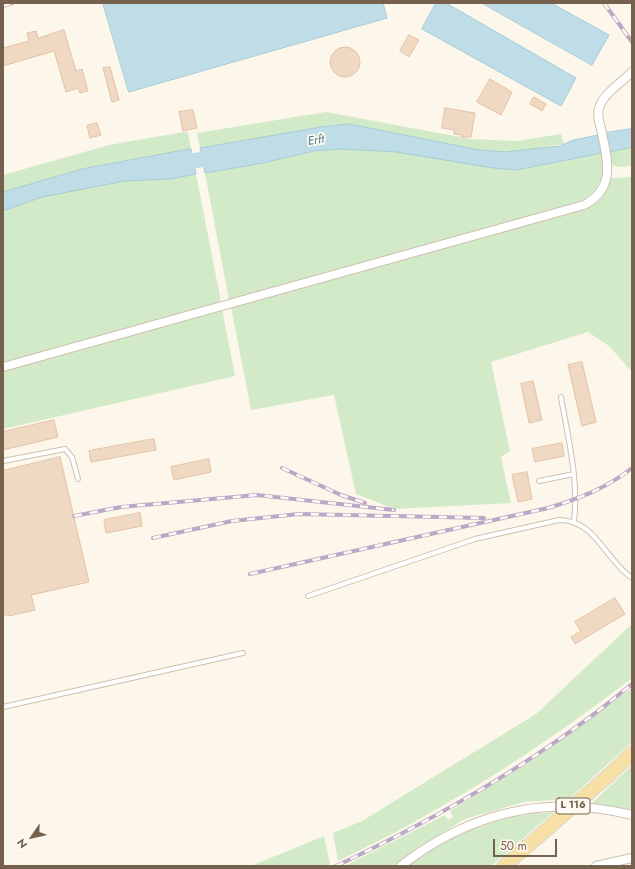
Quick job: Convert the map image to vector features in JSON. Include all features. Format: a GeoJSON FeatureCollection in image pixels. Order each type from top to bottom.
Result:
{"type":"FeatureCollection","features":[{"type":"Feature","properties":{"kind":"main road","name":"L 116"},"geometry":{"type":"LineString","coordinates":[[504,866],[632,754]]}},
{"type":"Feature","properties":{"kind":"street"},"geometry":{"type":"LineString","coordinates":[[3,367],[579,206],[591,201],[599,193],[607,178],[608,163],[599,123],[599,109],[602,100],[632,72]]}},
{"type":"Feature","properties":{"kind":"street"},"geometry":{"type":"LineString","coordinates":[[401,866],[439,839],[478,821],[526,809],[572,806],[632,815]]}},
{"type":"Feature","properties":{"kind":"street"},"geometry":{"type":"LineString","coordinates":[[596,866],[632,858]]}},
{"type":"Feature","properties":{"kind":"lane"},"geometry":{"type":"LineString","coordinates":[[561,397],[574,474],[574,522]]}},
{"type":"Feature","properties":{"kind":"lane"},"geometry":{"type":"LineString","coordinates":[[3,461],[65,449],[73,459],[78,479]]}},
{"type":"Feature","properties":{"kind":"lane"},"geometry":{"type":"LineString","coordinates":[[539,481],[574,474]]}},
{"type":"Feature","properties":{"kind":"lane"},"geometry":{"type":"LineString","coordinates":[[308,596],[481,538],[555,520],[574,522],[591,533],[626,574],[632,578]]}},
{"type":"Feature","properties":{"kind":"lane"},"geometry":{"type":"LineString","coordinates":[[3,707],[243,653]]}},
{"type":"Feature","properties":{"kind":"green space"},"geometry":{"type":"Polygon","coordinates":[[[326,112],[471,139],[517,141],[561,134],[564,144],[523,151],[505,152],[479,150],[349,124],[321,127],[200,148],[197,133],[326,112]]]}},
{"type":"Feature","properties":{"kind":"green space"},"geometry":{"type":"Polygon","coordinates":[[[188,132],[191,149],[82,169],[3,192],[3,175],[109,145],[188,132]]]}},
{"type":"Feature","properties":{"kind":"green space"},"geometry":{"type":"Polygon","coordinates":[[[632,147],[632,166],[618,167],[613,165],[609,152],[632,147]]]}},
{"type":"Feature","properties":{"kind":"green space"},"geometry":{"type":"Polygon","coordinates":[[[341,149],[396,152],[493,168],[516,170],[602,153],[603,169],[602,177],[595,190],[584,200],[576,204],[229,300],[205,173],[263,163],[314,151],[341,149]]]}},
{"type":"Feature","properties":{"kind":"green space"},"geometry":{"type":"Polygon","coordinates":[[[196,174],[221,302],[3,364],[3,211],[42,197],[125,181],[170,179],[196,174]]]}},
{"type":"Feature","properties":{"kind":"green space"},"geometry":{"type":"Polygon","coordinates":[[[632,177],[632,372],[609,346],[588,332],[491,362],[510,451],[501,457],[511,503],[394,509],[356,494],[334,395],[251,410],[231,307],[583,208],[612,178],[632,177]]]}},
{"type":"Feature","properties":{"kind":"green space"},"geometry":{"type":"Polygon","coordinates":[[[222,309],[235,376],[3,429],[3,370],[222,309]]]}},
{"type":"Feature","properties":{"kind":"green space"},"geometry":{"type":"Polygon","coordinates":[[[632,624],[632,678],[562,730],[490,777],[453,800],[377,842],[338,861],[333,833],[362,821],[536,714],[632,624]]]}},
{"type":"Feature","properties":{"kind":"green space"},"geometry":{"type":"Polygon","coordinates":[[[632,688],[632,742],[569,799],[524,802],[465,819],[420,846],[394,866],[345,866],[445,815],[448,820],[453,817],[450,811],[537,757],[632,688]]]}},
{"type":"Feature","properties":{"kind":"green space"},"geometry":{"type":"Polygon","coordinates":[[[632,765],[632,815],[588,807],[632,765]]]}},
{"type":"Feature","properties":{"kind":"green space"},"geometry":{"type":"Polygon","coordinates":[[[554,812],[491,866],[408,866],[443,844],[477,828],[513,817],[554,812]]]}},
{"type":"Feature","properties":{"kind":"green space"},"geometry":{"type":"Polygon","coordinates":[[[324,836],[330,864],[326,866],[251,866],[324,836]]]}},
{"type":"Feature","properties":{"kind":"water"},"geometry":{"type":"Polygon","coordinates":[[[103,3],[383,3],[387,18],[129,92],[103,3]]]}},
{"type":"Feature","properties":{"kind":"water"},"geometry":{"type":"Polygon","coordinates":[[[436,3],[446,3],[576,78],[561,106],[422,29],[436,3]]]}},
{"type":"Feature","properties":{"kind":"water"},"geometry":{"type":"Polygon","coordinates":[[[482,3],[551,3],[609,35],[592,65],[482,3]]]}},
{"type":"Feature","properties":{"kind":"water"},"geometry":{"type":"Polygon","coordinates":[[[349,124],[479,150],[505,152],[560,146],[573,140],[598,135],[602,153],[516,170],[493,168],[396,152],[341,149],[314,151],[263,163],[205,173],[200,148],[321,127],[349,124]]]}},
{"type":"Feature","properties":{"kind":"water"},"geometry":{"type":"Polygon","coordinates":[[[632,129],[632,147],[609,152],[605,133],[632,129]]]}},
{"type":"Feature","properties":{"kind":"water"},"geometry":{"type":"Polygon","coordinates":[[[191,149],[196,174],[170,179],[125,181],[42,197],[3,211],[3,192],[82,169],[191,149]]]}},
{"type":"Feature","properties":{"kind":"building"},"geometry":{"type":"Polygon","coordinates":[[[64,30],[76,71],[82,69],[88,91],[80,93],[78,88],[66,92],[54,51],[3,66],[3,48],[29,41],[27,33],[36,31],[38,38],[64,30]]]}},
{"type":"Feature","properties":{"kind":"building"},"geometry":{"type":"Polygon","coordinates":[[[409,35],[419,40],[409,57],[400,51],[409,35]]]}},
{"type":"Feature","properties":{"kind":"building"},"geometry":{"type":"Polygon","coordinates":[[[345,47],[355,52],[360,62],[355,72],[345,77],[335,72],[330,62],[335,52],[345,47]]]}},
{"type":"Feature","properties":{"kind":"building"},"geometry":{"type":"Polygon","coordinates":[[[110,67],[119,100],[112,102],[103,68],[110,67]]]}},
{"type":"Feature","properties":{"kind":"building"},"geometry":{"type":"Polygon","coordinates":[[[490,79],[512,92],[501,115],[477,102],[490,79]]]}},
{"type":"Feature","properties":{"kind":"building"},"geometry":{"type":"Polygon","coordinates":[[[534,97],[546,104],[542,111],[530,104],[534,97]]]}},
{"type":"Feature","properties":{"kind":"building"},"geometry":{"type":"Polygon","coordinates":[[[445,108],[475,113],[471,137],[461,137],[462,135],[454,134],[454,130],[442,128],[445,108]]]}},
{"type":"Feature","properties":{"kind":"building"},"geometry":{"type":"Polygon","coordinates":[[[193,110],[197,128],[183,131],[179,112],[193,110]]]}},
{"type":"Feature","properties":{"kind":"building"},"geometry":{"type":"Polygon","coordinates":[[[97,123],[101,135],[90,138],[87,126],[97,123]]]}},
{"type":"Feature","properties":{"kind":"building"},"geometry":{"type":"Polygon","coordinates":[[[582,362],[596,422],[582,426],[568,365],[582,362]]]}},
{"type":"Feature","properties":{"kind":"building"},"geometry":{"type":"Polygon","coordinates":[[[533,381],[542,420],[529,423],[521,384],[533,381]]]}},
{"type":"Feature","properties":{"kind":"building"},"geometry":{"type":"Polygon","coordinates":[[[54,420],[58,437],[3,450],[3,432],[54,420]]]}},
{"type":"Feature","properties":{"kind":"building"},"geometry":{"type":"Polygon","coordinates":[[[154,439],[156,450],[91,462],[89,451],[154,439]]]}},
{"type":"Feature","properties":{"kind":"building"},"geometry":{"type":"Polygon","coordinates":[[[562,443],[564,456],[535,462],[532,449],[562,443]]]}},
{"type":"Feature","properties":{"kind":"building"},"geometry":{"type":"Polygon","coordinates":[[[60,457],[89,582],[31,595],[35,610],[3,616],[3,471],[60,457]]]}},
{"type":"Feature","properties":{"kind":"building"},"geometry":{"type":"Polygon","coordinates":[[[209,459],[211,472],[174,480],[171,467],[209,459]]]}},
{"type":"Feature","properties":{"kind":"building"},"geometry":{"type":"Polygon","coordinates":[[[527,472],[532,499],[518,502],[512,475],[527,472]]]}},
{"type":"Feature","properties":{"kind":"building"},"geometry":{"type":"Polygon","coordinates":[[[140,513],[142,526],[106,533],[104,520],[140,513]]]}},
{"type":"Feature","properties":{"kind":"building"},"geometry":{"type":"Polygon","coordinates":[[[615,598],[625,614],[575,644],[571,637],[581,631],[575,622],[615,598]]]}},
{"type":"Feature","properties":{"kind":"waterway","name":"Erft"},"geometry":{"type":"LineString","coordinates":[[175,164],[222,156]]}},
{"type":"Feature","properties":{"kind":"railway"},"geometry":{"type":"LineString","coordinates":[[3,6],[12,3]]}},
{"type":"Feature","properties":{"kind":"railway"},"geometry":{"type":"LineString","coordinates":[[604,3],[632,42]]}},
{"type":"Feature","properties":{"kind":"railway"},"geometry":{"type":"LineString","coordinates":[[282,468],[341,495],[365,503]]}},
{"type":"Feature","properties":{"kind":"railway"},"geometry":{"type":"LineString","coordinates":[[250,574],[548,508],[592,492],[613,481],[632,468]]}},
{"type":"Feature","properties":{"kind":"railway"},"geometry":{"type":"LineString","coordinates":[[74,516],[121,507],[257,495],[394,510]]}},
{"type":"Feature","properties":{"kind":"railway"},"geometry":{"type":"LineString","coordinates":[[153,538],[232,521],[299,514],[484,518]]}},
{"type":"Feature","properties":{"kind":"railway"},"geometry":{"type":"LineString","coordinates":[[336,866],[414,827],[490,784],[563,737],[632,684]]}}]}
